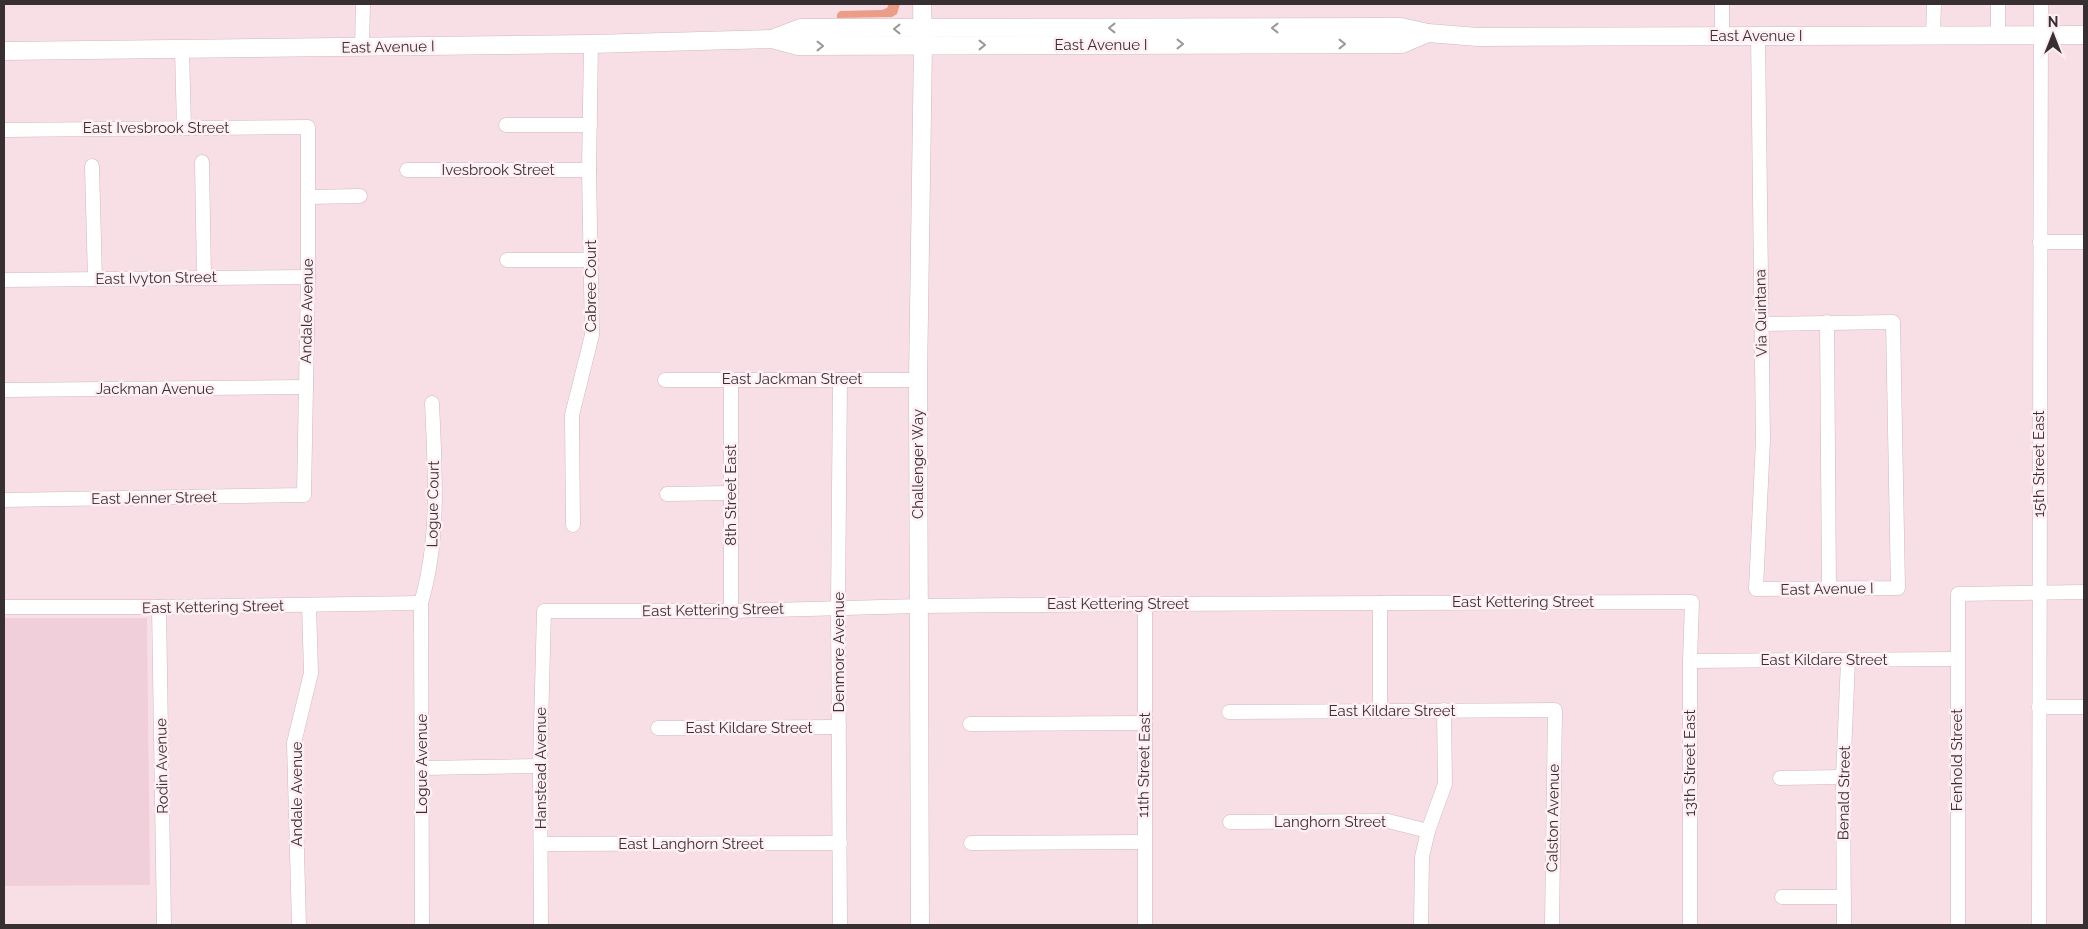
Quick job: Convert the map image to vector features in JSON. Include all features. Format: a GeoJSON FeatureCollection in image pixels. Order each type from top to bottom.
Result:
{"type":"FeatureCollection","features":[{"type":"Feature","properties":{"kind":"main road","name":"Challenger Way"},"geometry":{"type":"LineString","coordinates":[[920,925],[918,380],[922,4]]}},
{"type":"Feature","properties":{"kind":"main road","name":"East Avenue I"},"geometry":{"type":"LineString","coordinates":[[4,51],[591,44],[772,39],[801,28],[922,37],[1230,36],[1401,27],[1428,33],[1478,37],[2084,35]]}},
{"type":"Feature","properties":{"kind":"street"},"geometry":{"type":"LineString","coordinates":[[362,47],[363,4]]}},
{"type":"Feature","properties":{"kind":"street"},"geometry":{"type":"LineString","coordinates":[[1722,4],[1722,36]]}},
{"type":"Feature","properties":{"kind":"street"},"geometry":{"type":"LineString","coordinates":[[1933,36],[1934,4]]}},
{"type":"Feature","properties":{"kind":"street"},"geometry":{"type":"LineString","coordinates":[[1998,4],[1998,35]]}},
{"type":"Feature","properties":{"kind":"street","name":"15th Street East"},"geometry":{"type":"LineString","coordinates":[[2039,925],[2041,4]]}},
{"type":"Feature","properties":{"kind":"street","name":"Via Quintana"},"geometry":{"type":"LineString","coordinates":[[1756,589],[1763,440],[1758,36]]}},
{"type":"Feature","properties":{"kind":"street","name":"Cabree Court"},"geometry":{"type":"LineString","coordinates":[[573,525],[572,415],[592,335],[589,170],[591,44]]}},
{"type":"Feature","properties":{"kind":"street"},"geometry":{"type":"LineString","coordinates":[[182,50],[184,128]]}},
{"type":"Feature","properties":{"kind":"street"},"geometry":{"type":"LineString","coordinates":[[506,125],[590,125]]}},
{"type":"Feature","properties":{"kind":"street","name":"East Ivesbrook Street"},"geometry":{"type":"LineString","coordinates":[[4,130],[308,127]]}},
{"type":"Feature","properties":{"kind":"street","name":"Andale Avenue"},"geometry":{"type":"LineString","coordinates":[[304,495],[309,197],[308,127]]}},
{"type":"Feature","properties":{"kind":"street"},"geometry":{"type":"LineString","coordinates":[[202,162],[204,277]]}},
{"type":"Feature","properties":{"kind":"street"},"geometry":{"type":"LineString","coordinates":[[92,166],[95,279]]}},
{"type":"Feature","properties":{"kind":"street","name":"Ivesbrook Street"},"geometry":{"type":"LineString","coordinates":[[407,170],[589,170]]}},
{"type":"Feature","properties":{"kind":"street"},"geometry":{"type":"LineString","coordinates":[[309,197],[360,196]]}},
{"type":"Feature","properties":{"kind":"street"},"geometry":{"type":"LineString","coordinates":[[2040,242],[2084,242]]}},
{"type":"Feature","properties":{"kind":"street"},"geometry":{"type":"LineString","coordinates":[[507,260],[591,260]]}},
{"type":"Feature","properties":{"kind":"street","name":"East Ivyton Street"},"geometry":{"type":"LineString","coordinates":[[4,280],[308,277]]}},
{"type":"Feature","properties":{"kind":"street"},"geometry":{"type":"LineString","coordinates":[[1761,324],[1827,322],[1829,589]]}},
{"type":"Feature","properties":{"kind":"street","name":"East Avenue I"},"geometry":{"type":"LineString","coordinates":[[1756,589],[1898,588],[1893,322],[1827,322]]}},
{"type":"Feature","properties":{"kind":"street","name":"8th Street East"},"geometry":{"type":"LineString","coordinates":[[731,379],[731,611]]}},
{"type":"Feature","properties":{"kind":"street","name":"East Jackman Street"},"geometry":{"type":"LineString","coordinates":[[665,380],[918,380]]}},
{"type":"Feature","properties":{"kind":"street","name":"Denmore Avenue"},"geometry":{"type":"LineString","coordinates":[[840,380],[838,607],[840,925]]}},
{"type":"Feature","properties":{"kind":"street","name":"Jackman Avenue"},"geometry":{"type":"LineString","coordinates":[[4,390],[306,387]]}},
{"type":"Feature","properties":{"kind":"street","name":"Logue Court"},"geometry":{"type":"LineString","coordinates":[[421,603],[429,576],[434,540],[432,403]]}},
{"type":"Feature","properties":{"kind":"street"},"geometry":{"type":"LineString","coordinates":[[667,494],[731,493]]}},
{"type":"Feature","properties":{"kind":"street","name":"East Jenner Street"},"geometry":{"type":"LineString","coordinates":[[4,500],[304,495]]}},
{"type":"Feature","properties":{"kind":"street"},"geometry":{"type":"LineString","coordinates":[[2039,593],[2084,592]]}},
{"type":"Feature","properties":{"kind":"street","name":"Fenhold Street"},"geometry":{"type":"LineString","coordinates":[[1958,925],[1958,594],[2039,593]]}},
{"type":"Feature","properties":{"kind":"street","name":"East Kettering Street"},"geometry":{"type":"LineString","coordinates":[[544,611],[731,611],[838,607],[1145,604],[1692,602]]}},
{"type":"Feature","properties":{"kind":"street","name":"13th Street East"},"geometry":{"type":"LineString","coordinates":[[1690,925],[1690,661],[1692,602]]}},
{"type":"Feature","properties":{"kind":"street","name":"East Kettering Street"},"geometry":{"type":"LineString","coordinates":[[4,607],[159,608],[421,603]]}},
{"type":"Feature","properties":{"kind":"street","name":"Logue Avenue"},"geometry":{"type":"LineString","coordinates":[[421,603],[422,925]]}},
{"type":"Feature","properties":{"kind":"street"},"geometry":{"type":"LineString","coordinates":[[1380,603],[1380,711]]}},
{"type":"Feature","properties":{"kind":"street","name":"11th Street East"},"geometry":{"type":"LineString","coordinates":[[1145,604],[1145,925]]}},
{"type":"Feature","properties":{"kind":"street","name":"Andale Avenue"},"geometry":{"type":"LineString","coordinates":[[299,925],[294,743],[311,672],[309,605]]}},
{"type":"Feature","properties":{"kind":"street","name":"Rodin Avenue"},"geometry":{"type":"LineString","coordinates":[[159,608],[164,925]]}},
{"type":"Feature","properties":{"kind":"street","name":"Hanstead Avenue"},"geometry":{"type":"LineString","coordinates":[[541,925],[542,844],[540,766],[544,611]]}},
{"type":"Feature","properties":{"kind":"street","name":"East Kildare Street"},"geometry":{"type":"LineString","coordinates":[[1690,661],[1957,660]]}},
{"type":"Feature","properties":{"kind":"street","name":"Benald Street"},"geometry":{"type":"LineString","coordinates":[[1844,925],[1842,777],[1848,661]]}},
{"type":"Feature","properties":{"kind":"street"},"geometry":{"type":"LineString","coordinates":[[2039,707],[2084,706]]}},
{"type":"Feature","properties":{"kind":"street"},"geometry":{"type":"LineString","coordinates":[[1421,925],[1422,858],[1428,832],[1445,784],[1444,710]]}},
{"type":"Feature","properties":{"kind":"street","name":"East Kildare Street"},"geometry":{"type":"LineString","coordinates":[[1229,712],[1555,710]]}},
{"type":"Feature","properties":{"kind":"street","name":"Calston Avenue"},"geometry":{"type":"LineString","coordinates":[[1552,925],[1555,710]]}},
{"type":"Feature","properties":{"kind":"street"},"geometry":{"type":"LineString","coordinates":[[970,724],[1145,722]]}},
{"type":"Feature","properties":{"kind":"street","name":"East Kildare Street"},"geometry":{"type":"LineString","coordinates":[[658,728],[839,727]]}},
{"type":"Feature","properties":{"kind":"street"},"geometry":{"type":"LineString","coordinates":[[422,768],[540,766]]}},
{"type":"Feature","properties":{"kind":"street"},"geometry":{"type":"LineString","coordinates":[[1780,778],[1842,777]]}},
{"type":"Feature","properties":{"kind":"street","name":"Langhorn Street"},"geometry":{"type":"LineString","coordinates":[[1230,822],[1388,822],[1428,832]]}},
{"type":"Feature","properties":{"kind":"street"},"geometry":{"type":"LineString","coordinates":[[971,843],[1144,842]]}},
{"type":"Feature","properties":{"kind":"street","name":"East Langhorn Street"},"geometry":{"type":"LineString","coordinates":[[542,844],[840,843]]}},
{"type":"Feature","properties":{"kind":"street"},"geometry":{"type":"LineString","coordinates":[[1782,898],[1844,898]]}},
{"type":"Feature","properties":{"kind":"shaded area"},"geometry":{"type":"Polygon","coordinates":[[[889,4],[900,4],[897,14],[892,17],[837,18],[837,14],[840,11],[882,10],[887,8],[889,4]]]}},
{"type":"Feature","properties":{"kind":"shaded area"},"geometry":{"type":"Polygon","coordinates":[[[4,618],[147,618],[150,885],[4,886],[4,618]]]}}]}
